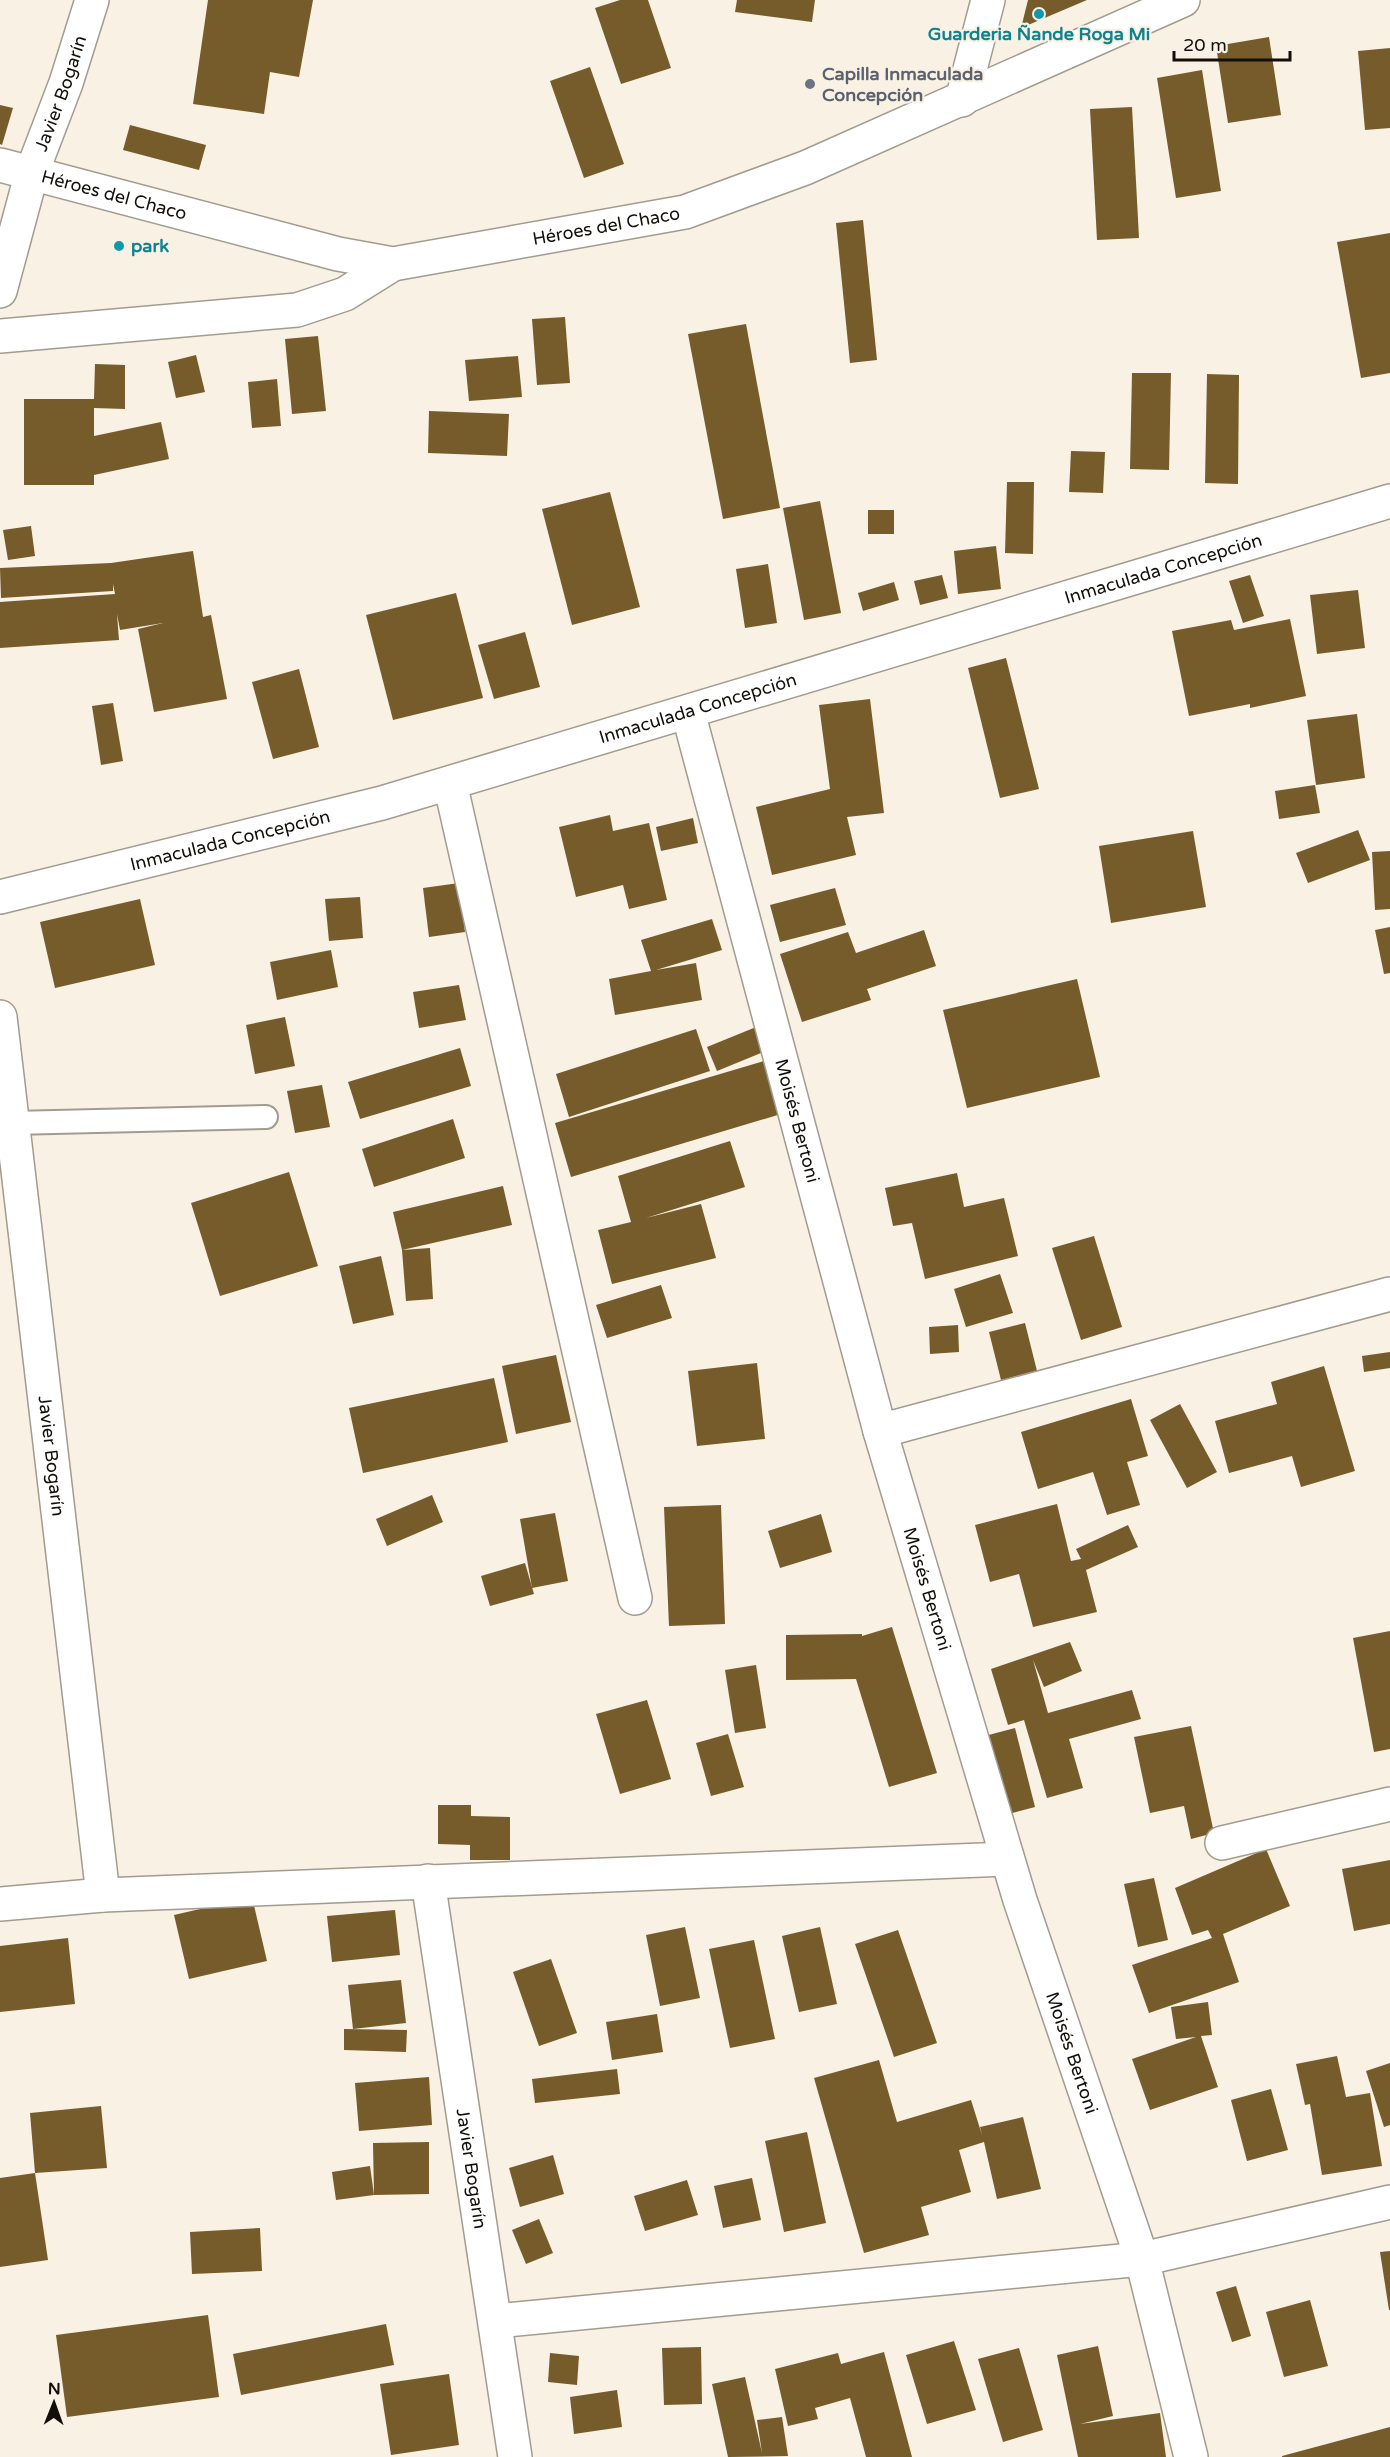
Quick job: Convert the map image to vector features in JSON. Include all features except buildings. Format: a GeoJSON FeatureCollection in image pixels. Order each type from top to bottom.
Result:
{"type":"FeatureCollection","features":[{"type":"Feature","properties":{"kind":"street","name":"Javier Bogarín"},"geometry":{"type":"LineString","coordinates":[[0,291],[32,172],[66,83],[92,0]]}},
{"type":"Feature","properties":{"kind":"street"},"geometry":{"type":"LineString","coordinates":[[962,100],[988,0]]}},
{"type":"Feature","properties":{"kind":"street","name":"Héroes del Chaco"},"geometry":{"type":"LineString","coordinates":[[0,165],[339,254],[393,264],[685,212],[805,168],[1184,0]]}},
{"type":"Feature","properties":{"kind":"street"},"geometry":{"type":"LineString","coordinates":[[0,336],[297,310],[345,294],[393,264]]}},
{"type":"Feature","properties":{"kind":"street","name":"Inmaculada Concepción"},"geometry":{"type":"LineString","coordinates":[[0,897],[382,803],[1390,501]]}},
{"type":"Feature","properties":{"kind":"street","name":"Moisés Bertoni"},"geometry":{"type":"LineString","coordinates":[[688,712],[880,1431],[1008,1859],[1142,2259],[1191,2457]]}},
{"type":"Feature","properties":{"kind":"street"},"geometry":{"type":"LineString","coordinates":[[450,783],[635,1599]]}},
{"type":"Feature","properties":{"kind":"street","name":"Javier Bogarín"},"geometry":{"type":"LineString","coordinates":[[0,1017],[103,1895]]}},
{"type":"Feature","properties":{"kind":"street"},"geometry":{"type":"LineString","coordinates":[[880,1431],[1390,1294]]}},
{"type":"Feature","properties":{"kind":"street"},"geometry":{"type":"LineString","coordinates":[[1222,1843],[1390,1804]]}},
{"type":"Feature","properties":{"kind":"street"},"geometry":{"type":"LineString","coordinates":[[0,1904],[103,1895],[1008,1859]]}},
{"type":"Feature","properties":{"kind":"street","name":"Javier Bogarín"},"geometry":{"type":"LineString","coordinates":[[428,1881],[515,2457]]}},
{"type":"Feature","properties":{"kind":"street"},"geometry":{"type":"LineString","coordinates":[[496,2320],[1142,2259],[1390,2202]]}},
{"type":"Feature","properties":{"kind":"lane"},"geometry":{"type":"LineString","coordinates":[[12,1123],[266,1117]]}},
{"type":"Feature","properties":{"kind":"place","name":"Guarderia Ñande Roga Mi"},"geometry":{"type":"Point","coordinates":[1039,14]}},
{"type":"Feature","properties":{"kind":"place","name":"Capilla Inmaculada Concepción"},"geometry":{"type":"Point","coordinates":[810,84]}},
{"type":"Feature","properties":{"kind":"place","name":"park"},"geometry":{"type":"Point","coordinates":[119,246]}}]}
